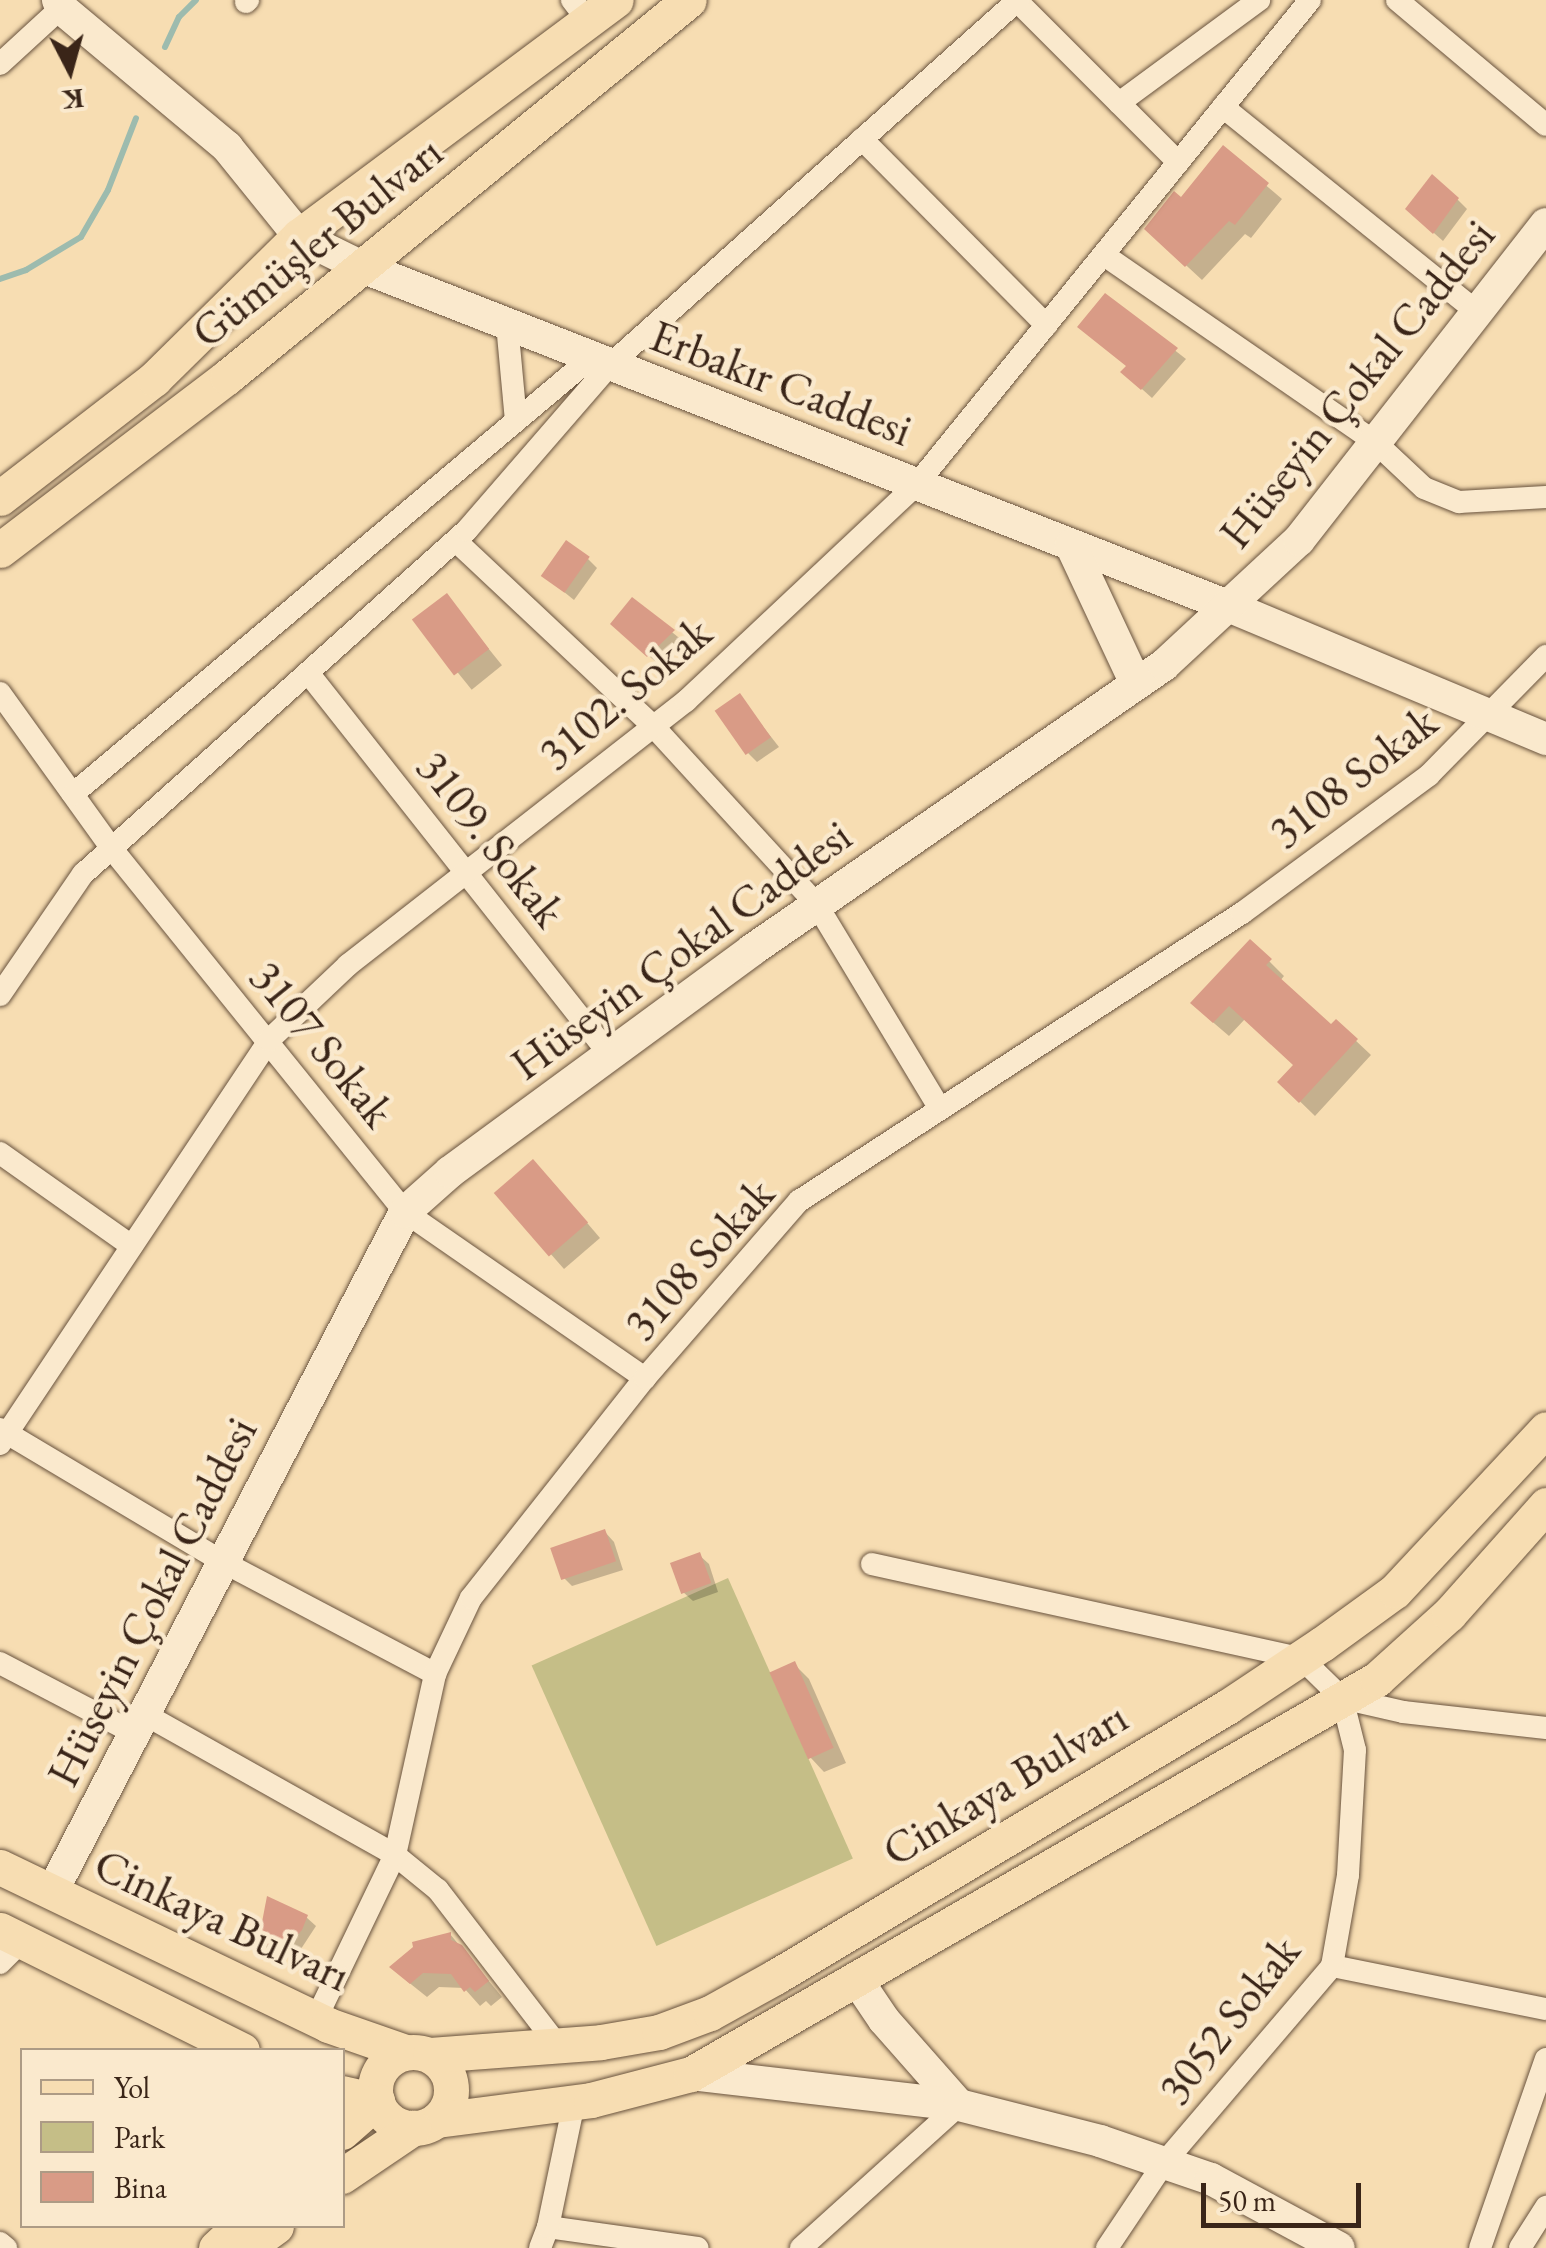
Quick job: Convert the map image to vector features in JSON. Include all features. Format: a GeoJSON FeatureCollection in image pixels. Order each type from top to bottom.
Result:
{"type":"FeatureCollection","features":[{"type":"Feature","properties":{"kind":"main road","name":"Gümüşler Bulvarı"},"geometry":{"type":"LineString","coordinates":[[0,498],[154,379],[300,236],[580,11],[616,0]]}},
{"type":"Feature","properties":{"kind":"main road","name":"Gümüşler Bulvarı"},"geometry":{"type":"LineString","coordinates":[[0,550],[228,377],[689,0]]}},
{"type":"Feature","properties":{"kind":"main road","name":"Cinkaya Bulvarı"},"geometry":{"type":"LineString","coordinates":[[0,1866],[316,2019],[418,2054],[558,2046],[659,2032],[710,2013],[1227,1707],[1302,1658],[1396,1591],[1546,1429]]}},
{"type":"Feature","properties":{"kind":"main road","name":"Cinkaya Bulvarı"},"geometry":{"type":"LineString","coordinates":[[425,2124],[574,2103],[691,2074],[1377,1679],[1449,1614],[1546,1505]]}},
{"type":"Feature","properties":{"kind":"main road"},"geometry":{"type":"LineString","coordinates":[[7,1945],[238,2048]]}},
{"type":"Feature","properties":{"kind":"main road"},"geometry":{"type":"LineString","coordinates":[[345,2174],[425,2124],[446,2110],[452,2085],[448,2073],[418,2054],[380,2070],[377,2101],[390,2120],[425,2124]]}},
{"type":"Feature","properties":{"kind":"main road"},"geometry":{"type":"LineString","coordinates":[[345,2093],[377,2101]]}},
{"type":"Feature","properties":{"kind":"main road"},"geometry":{"type":"LineString","coordinates":[[345,2129],[377,2101]]}},
{"type":"Feature","properties":{"kind":"main road"},"geometry":{"type":"LineString","coordinates":[[216,2248],[238,2228]]}},
{"type":"Feature","properties":{"kind":"main road"},"geometry":{"type":"LineString","coordinates":[[246,2248],[273,2228]]}},
{"type":"Feature","properties":{"kind":"street"},"geometry":{"type":"LineString","coordinates":[[73,794],[516,421],[601,361],[862,140],[1018,0],[1178,162]]}},
{"type":"Feature","properties":{"kind":"street"},"geometry":{"type":"LineString","coordinates":[[1118,103],[1259,0]]}},
{"type":"Feature","properties":{"kind":"street","name":"3102. Sokak"},"geometry":{"type":"LineString","coordinates":[[2,1435],[269,1040],[348,964],[654,727],[917,484],[1310,0]]}},
{"type":"Feature","properties":{"kind":"street"},"geometry":{"type":"LineString","coordinates":[[1397,0],[1546,125]]}},
{"type":"Feature","properties":{"kind":"street","name":"Erbakır Caddesi"},"geometry":{"type":"LineString","coordinates":[[60,4],[227,146],[300,236],[362,267],[1228,606],[1546,739]]}},
{"type":"Feature","properties":{"kind":"street"},"geometry":{"type":"LineString","coordinates":[[0,64],[60,4]]}},
{"type":"Feature","properties":{"kind":"street"},"geometry":{"type":"LineString","coordinates":[[1223,107],[1477,312]]}},
{"type":"Feature","properties":{"kind":"street"},"geometry":{"type":"LineString","coordinates":[[862,140],[1046,325]]}},
{"type":"Feature","properties":{"kind":"street","name":"Hüseyin Çokal Caddesi"},"geometry":{"type":"LineString","coordinates":[[52,1892],[405,1212],[450,1172],[816,905],[1136,684],[1228,606],[1299,540],[1546,224]]}},
{"type":"Feature","properties":{"kind":"street"},"geometry":{"type":"LineString","coordinates":[[1104,254],[1376,442],[1424,488],[1459,502],[1546,496]]}},
{"type":"Feature","properties":{"kind":"street"},"geometry":{"type":"LineString","coordinates":[[507,324],[516,421]]}},
{"type":"Feature","properties":{"kind":"street"},"geometry":{"type":"LineString","coordinates":[[0,994],[83,874],[456,541],[601,361]]}},
{"type":"Feature","properties":{"kind":"street"},"geometry":{"type":"LineString","coordinates":[[456,541],[654,727],[816,905],[940,1109]]}},
{"type":"Feature","properties":{"kind":"street"},"geometry":{"type":"LineString","coordinates":[[1072,545],[1136,684]]}},
{"type":"Feature","properties":{"kind":"street","name":"3108 Sokak"},"geometry":{"type":"LineString","coordinates":[[316,2019],[395,1855],[435,1674],[471,1598],[646,1378],[799,1201],[1242,913],[1429,775],[1546,656]]}},
{"type":"Feature","properties":{"kind":"street","name":"3109. Sokak"},"geometry":{"type":"LineString","coordinates":[[308,674],[610,1055]]}},
{"type":"Feature","properties":{"kind":"street","name":"3107 Sokak"},"geometry":{"type":"LineString","coordinates":[[0,692],[112,849],[405,1212],[646,1378]]}},
{"type":"Feature","properties":{"kind":"street"},"geometry":{"type":"LineString","coordinates":[[0,1152],[132,1246]]}},
{"type":"Feature","properties":{"kind":"street"},"geometry":{"type":"LineString","coordinates":[[2,1435],[223,1562],[435,1674]]}},
{"type":"Feature","properties":{"kind":"street"},"geometry":{"type":"LineString","coordinates":[[872,1564],[1302,1658],[1342,1698],[1403,1712],[1546,1728]]}},
{"type":"Feature","properties":{"kind":"street"},"geometry":{"type":"LineString","coordinates":[[0,1663],[141,1724],[395,1855],[438,1890],[558,2046]]}},
{"type":"Feature","properties":{"kind":"street","name":"3052 Sokak"},"geometry":{"type":"LineString","coordinates":[[1107,2248],[1164,2163],[1332,1966],[1348,1875],[1355,1750],[1342,1698]]}},
{"type":"Feature","properties":{"kind":"street"},"geometry":{"type":"LineString","coordinates":[[1332,1966],[1546,2009]]}},
{"type":"Feature","properties":{"kind":"street"},"geometry":{"type":"LineString","coordinates":[[857,1980],[884,2020],[959,2105]]}},
{"type":"Feature","properties":{"kind":"street"},"geometry":{"type":"LineString","coordinates":[[1480,2248],[1546,2060]]}},
{"type":"Feature","properties":{"kind":"street"},"geometry":{"type":"LineString","coordinates":[[691,2074],[959,2105],[1100,2141],[1211,2180],[1339,2248]]}},
{"type":"Feature","properties":{"kind":"street"},"geometry":{"type":"LineString","coordinates":[[574,2103],[544,2238],[698,2248]]}},
{"type":"Feature","properties":{"kind":"street"},"geometry":{"type":"LineString","coordinates":[[801,2248],[959,2105]]}},
{"type":"Feature","properties":{"kind":"street"},"geometry":{"type":"LineString","coordinates":[[1520,2248],[1546,2207]]}},
{"type":"Feature","properties":{"kind":"street"},"geometry":{"type":"LineString","coordinates":[[0,2243],[6,2248]]}},
{"type":"Feature","properties":{"kind":"green space"},"geometry":{"type":"Polygon","coordinates":[[[728,1578],[853,1858],[656,1946],[532,1665],[728,1578]]]}},
{"type":"Feature","properties":{"kind":"building"},"geometry":{"type":"Polygon","coordinates":[[[1223,145],[1269,183],[1235,225],[1229,221],[1185,267],[1144,229],[1174,191],[1181,197],[1223,145]]]}},
{"type":"Feature","properties":{"kind":"building"},"geometry":{"type":"Polygon","coordinates":[[[1432,174],[1459,198],[1433,234],[1405,209],[1432,174]]]}},
{"type":"Feature","properties":{"kind":"building"},"geometry":{"type":"Polygon","coordinates":[[[1105,293],[1178,348],[1141,390],[1120,372],[1126,366],[1077,327],[1105,293]]]}},
{"type":"Feature","properties":{"kind":"building"},"geometry":{"type":"Polygon","coordinates":[[[566,540],[590,557],[565,593],[541,576],[566,540]]]}},
{"type":"Feature","properties":{"kind":"building"},"geometry":{"type":"Polygon","coordinates":[[[447,593],[489,649],[454,675],[412,619],[447,593]]]}},
{"type":"Feature","properties":{"kind":"building"},"geometry":{"type":"Polygon","coordinates":[[[632,597],[675,630],[647,657],[610,624],[632,597]]]}},
{"type":"Feature","properties":{"kind":"building"},"geometry":{"type":"Polygon","coordinates":[[[740,693],[771,737],[746,755],[715,711],[740,693]]]}},
{"type":"Feature","properties":{"kind":"building"},"geometry":{"type":"Polygon","coordinates":[[[1250,939],[1272,959],[1266,965],[1331,1024],[1336,1019],[1358,1039],[1299,1103],[1277,1082],[1293,1065],[1229,1006],[1213,1023],[1190,1003],[1250,939]]]}},
{"type":"Feature","properties":{"kind":"building"},"geometry":{"type":"Polygon","coordinates":[[[533,1159],[588,1222],[549,1257],[494,1193],[533,1159]]]}},
{"type":"Feature","properties":{"kind":"building"},"geometry":{"type":"Polygon","coordinates":[[[605,1529],[616,1561],[561,1580],[550,1548],[605,1529]]]}},
{"type":"Feature","properties":{"kind":"building"},"geometry":{"type":"Polygon","coordinates":[[[700,1552],[711,1583],[681,1594],[670,1563],[700,1552]]]}},
{"type":"Feature","properties":{"kind":"building"},"geometry":{"type":"Polygon","coordinates":[[[795,1661],[834,1748],[808,1759],[769,1672],[795,1661]]]}},
{"type":"Feature","properties":{"kind":"building"},"geometry":{"type":"Polygon","coordinates":[[[267,1896],[308,1915],[302,1930],[290,1943],[278,1947],[258,1943],[267,1896]]]}},
{"type":"Feature","properties":{"kind":"building"},"geometry":{"type":"Polygon","coordinates":[[[451,1932],[451,1940],[462,1945],[489,1981],[475,1992],[470,1987],[464,1992],[451,1974],[423,1973],[410,1984],[389,1967],[413,1947],[412,1942],[451,1932]]]}},
{"type":"Feature","properties":{"kind":"waterway"},"geometry":{"type":"LineString","coordinates":[[165,47],[179,17],[196,0]]}},
{"type":"Feature","properties":{"kind":"waterway"},"geometry":{"type":"LineString","coordinates":[[0,279],[26,270],[81,237],[108,190],[136,118]]}}]}
